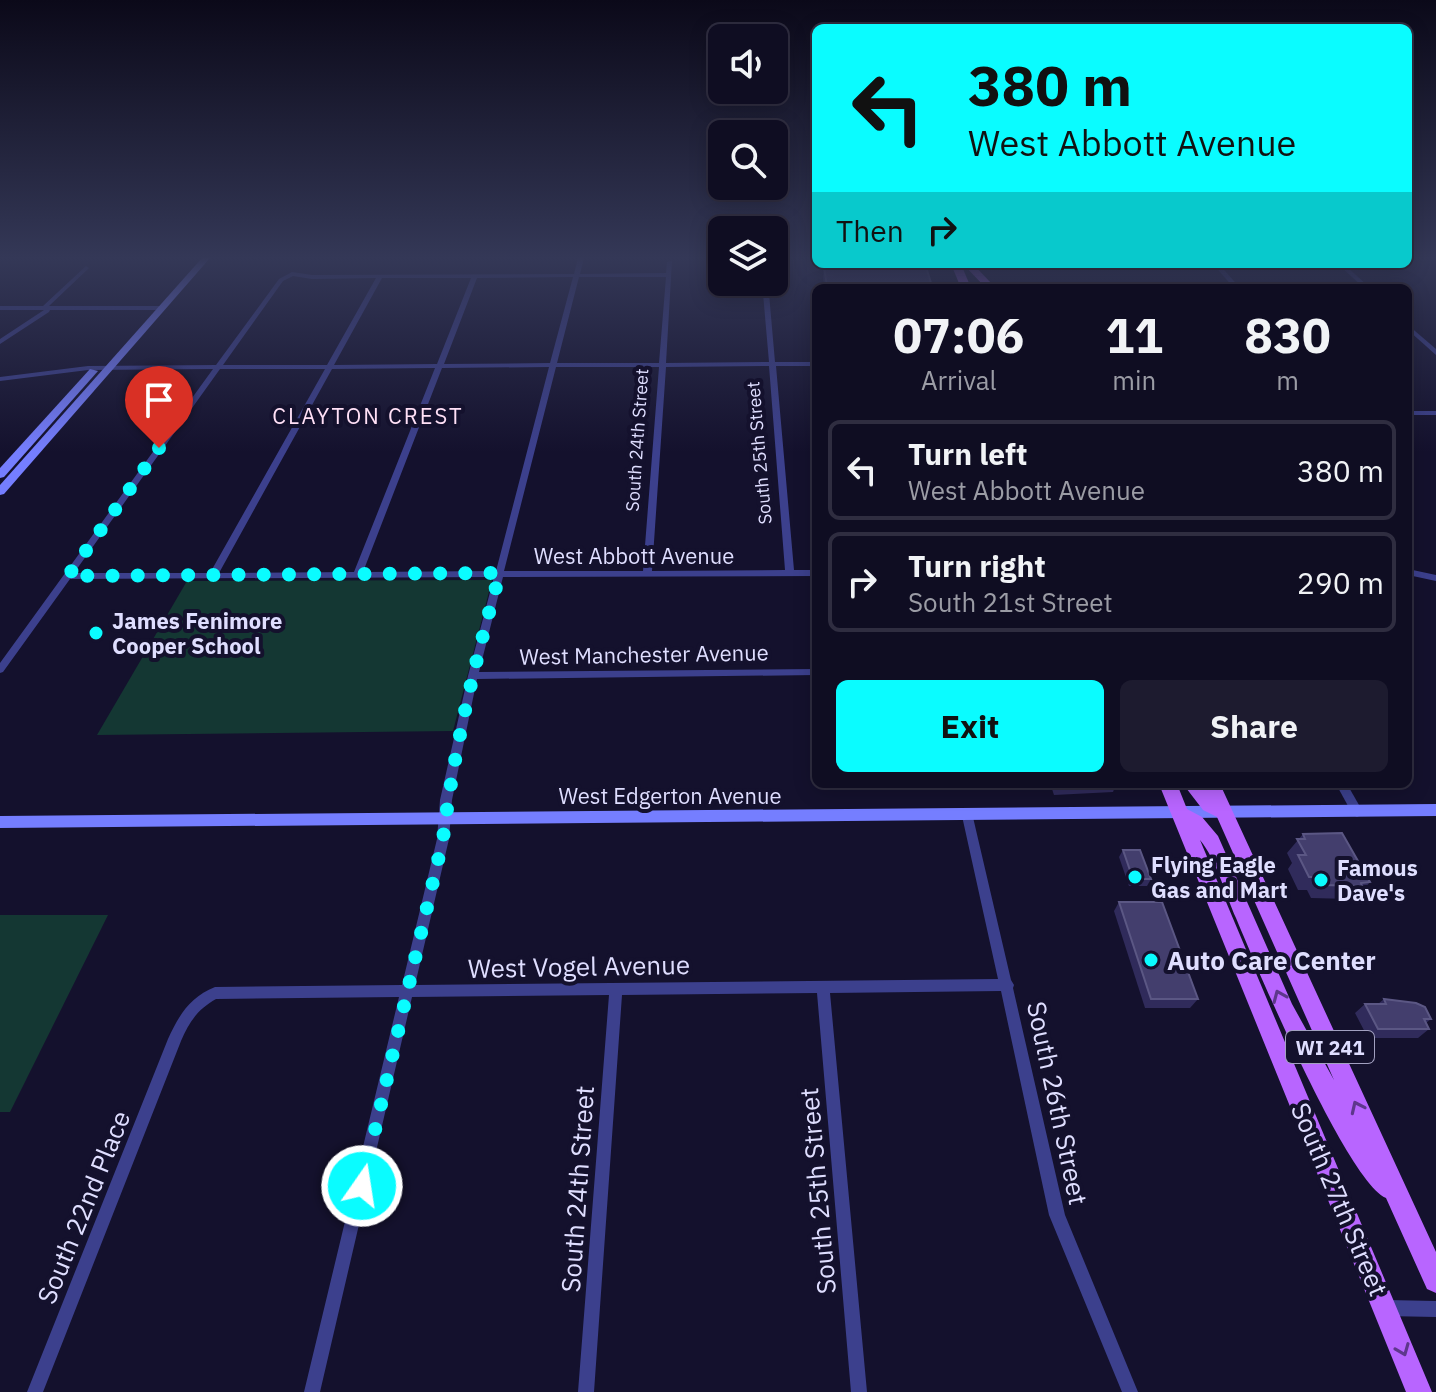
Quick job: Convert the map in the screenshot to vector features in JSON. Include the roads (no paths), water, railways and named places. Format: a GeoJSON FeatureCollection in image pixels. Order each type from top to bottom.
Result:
{"type":"FeatureCollection","features":[{"type":"Feature","properties":{"kind":"main road","name":"South 27th Street"},"geometry":{"type":"LineString","coordinates":[[1170,788],[1419,1392]]}},
{"type":"Feature","properties":{"kind":"main road"},"geometry":{"type":"LineString","coordinates":[[1195,788],[1209,805],[1225,813]]}},
{"type":"Feature","properties":{"kind":"main road","name":"WI 241"},"geometry":{"type":"LineString","coordinates":[[1213,788],[1436,1280]]}},
{"type":"Feature","properties":{"kind":"main road"},"geometry":{"type":"LineString","coordinates":[[1180,814],[1196,822],[1212,841],[1285,1011],[1362,1154],[1404,1206]]}},
{"type":"Feature","properties":{"kind":"street"},"geometry":{"type":"LineString","coordinates":[[0,342],[31,323]]}},
{"type":"Feature","properties":{"kind":"street"},"geometry":{"type":"LineString","coordinates":[[0,475],[141,323]]}},
{"type":"Feature","properties":{"kind":"street"},"geometry":{"type":"LineString","coordinates":[[0,492],[109,368],[144,323]]}},
{"type":"Feature","properties":{"kind":"street"},"geometry":{"type":"LineString","coordinates":[[0,670],[250,323]]}},
{"type":"Feature","properties":{"kind":"street"},"geometry":{"type":"LineString","coordinates":[[213,575],[354,323]]}},
{"type":"Feature","properties":{"kind":"street"},"geometry":{"type":"LineString","coordinates":[[358,574],[457,323]]}},
{"type":"Feature","properties":{"kind":"street"},"geometry":{"type":"LineString","coordinates":[[312,1392],[408,991],[473,676],[563,323]]}},
{"type":"Feature","properties":{"kind":"street","name":"South 24th Street"},"geometry":{"type":"LineString","coordinates":[[647,573],[666,323]]}},
{"type":"Feature","properties":{"kind":"street","name":"South 25th Street"},"geometry":{"type":"LineString","coordinates":[[768,323],[790,573]]}},
{"type":"Feature","properties":{"kind":"street"},"geometry":{"type":"LineString","coordinates":[[1412,331],[1436,353]]}},
{"type":"Feature","properties":{"kind":"street"},"geometry":{"type":"LineString","coordinates":[[0,379],[53,370],[96,368],[812,364]]}},
{"type":"Feature","properties":{"kind":"street"},"geometry":{"type":"LineString","coordinates":[[1412,413],[1436,413]]}},
{"type":"Feature","properties":{"kind":"street","name":"West Abbott Avenue"},"geometry":{"type":"LineString","coordinates":[[68,576],[812,573]]}},
{"type":"Feature","properties":{"kind":"street"},"geometry":{"type":"LineString","coordinates":[[1412,573],[1436,578]]}},
{"type":"Feature","properties":{"kind":"street","name":"West Manchester Avenue"},"geometry":{"type":"LineString","coordinates":[[473,676],[812,672]]}},
{"type":"Feature","properties":{"kind":"street"},"geometry":{"type":"LineString","coordinates":[[1343,788],[1357,812]]}},
{"type":"Feature","properties":{"kind":"street","name":"West Edgerton Avenue"},"geometry":{"type":"LineString","coordinates":[[0,822],[1436,810]]}},
{"type":"Feature","properties":{"kind":"street","name":"South 26th Street"},"geometry":{"type":"LineString","coordinates":[[968,816],[1057,1215],[1130,1392]]}},
{"type":"Feature","properties":{"kind":"street","name":"West Vogel Avenue"},"geometry":{"type":"LineString","coordinates":[[175,1039],[186,1014],[199,1000],[215,993],[1008,985]]}},
{"type":"Feature","properties":{"kind":"street","name":"South 25th Street"},"geometry":{"type":"LineString","coordinates":[[823,986],[859,1392]]}},
{"type":"Feature","properties":{"kind":"street","name":"South 24th Street"},"geometry":{"type":"LineString","coordinates":[[586,1392],[616,990]]}},
{"type":"Feature","properties":{"kind":"street","name":"South 22nd Place"},"geometry":{"type":"LineString","coordinates":[[35,1392],[175,1039]]}},
{"type":"Feature","properties":{"kind":"street"},"geometry":{"type":"LineString","coordinates":[[1386,1308],[1436,1309]]}},
{"type":"Feature","properties":{"kind":"place","name":"James Fenimore Cooper School"},"geometry":{"type":"Point","coordinates":[96,633]}},
{"type":"Feature","properties":{"kind":"place","name":"Flying Eagle Gas and Mart"},"geometry":{"type":"Point","coordinates":[1135,877]}},
{"type":"Feature","properties":{"kind":"place","name":"Famous Dave's"},"geometry":{"type":"Point","coordinates":[1321,880]}},
{"type":"Feature","properties":{"kind":"place","name":"Auto Care Center"},"geometry":{"type":"Point","coordinates":[1151,960]}},
{"type":"Feature","properties":{"kind":"district","name":"CLAYTON CREST"},"geometry":{"type":"Point","coordinates":[368,415]}}]}
